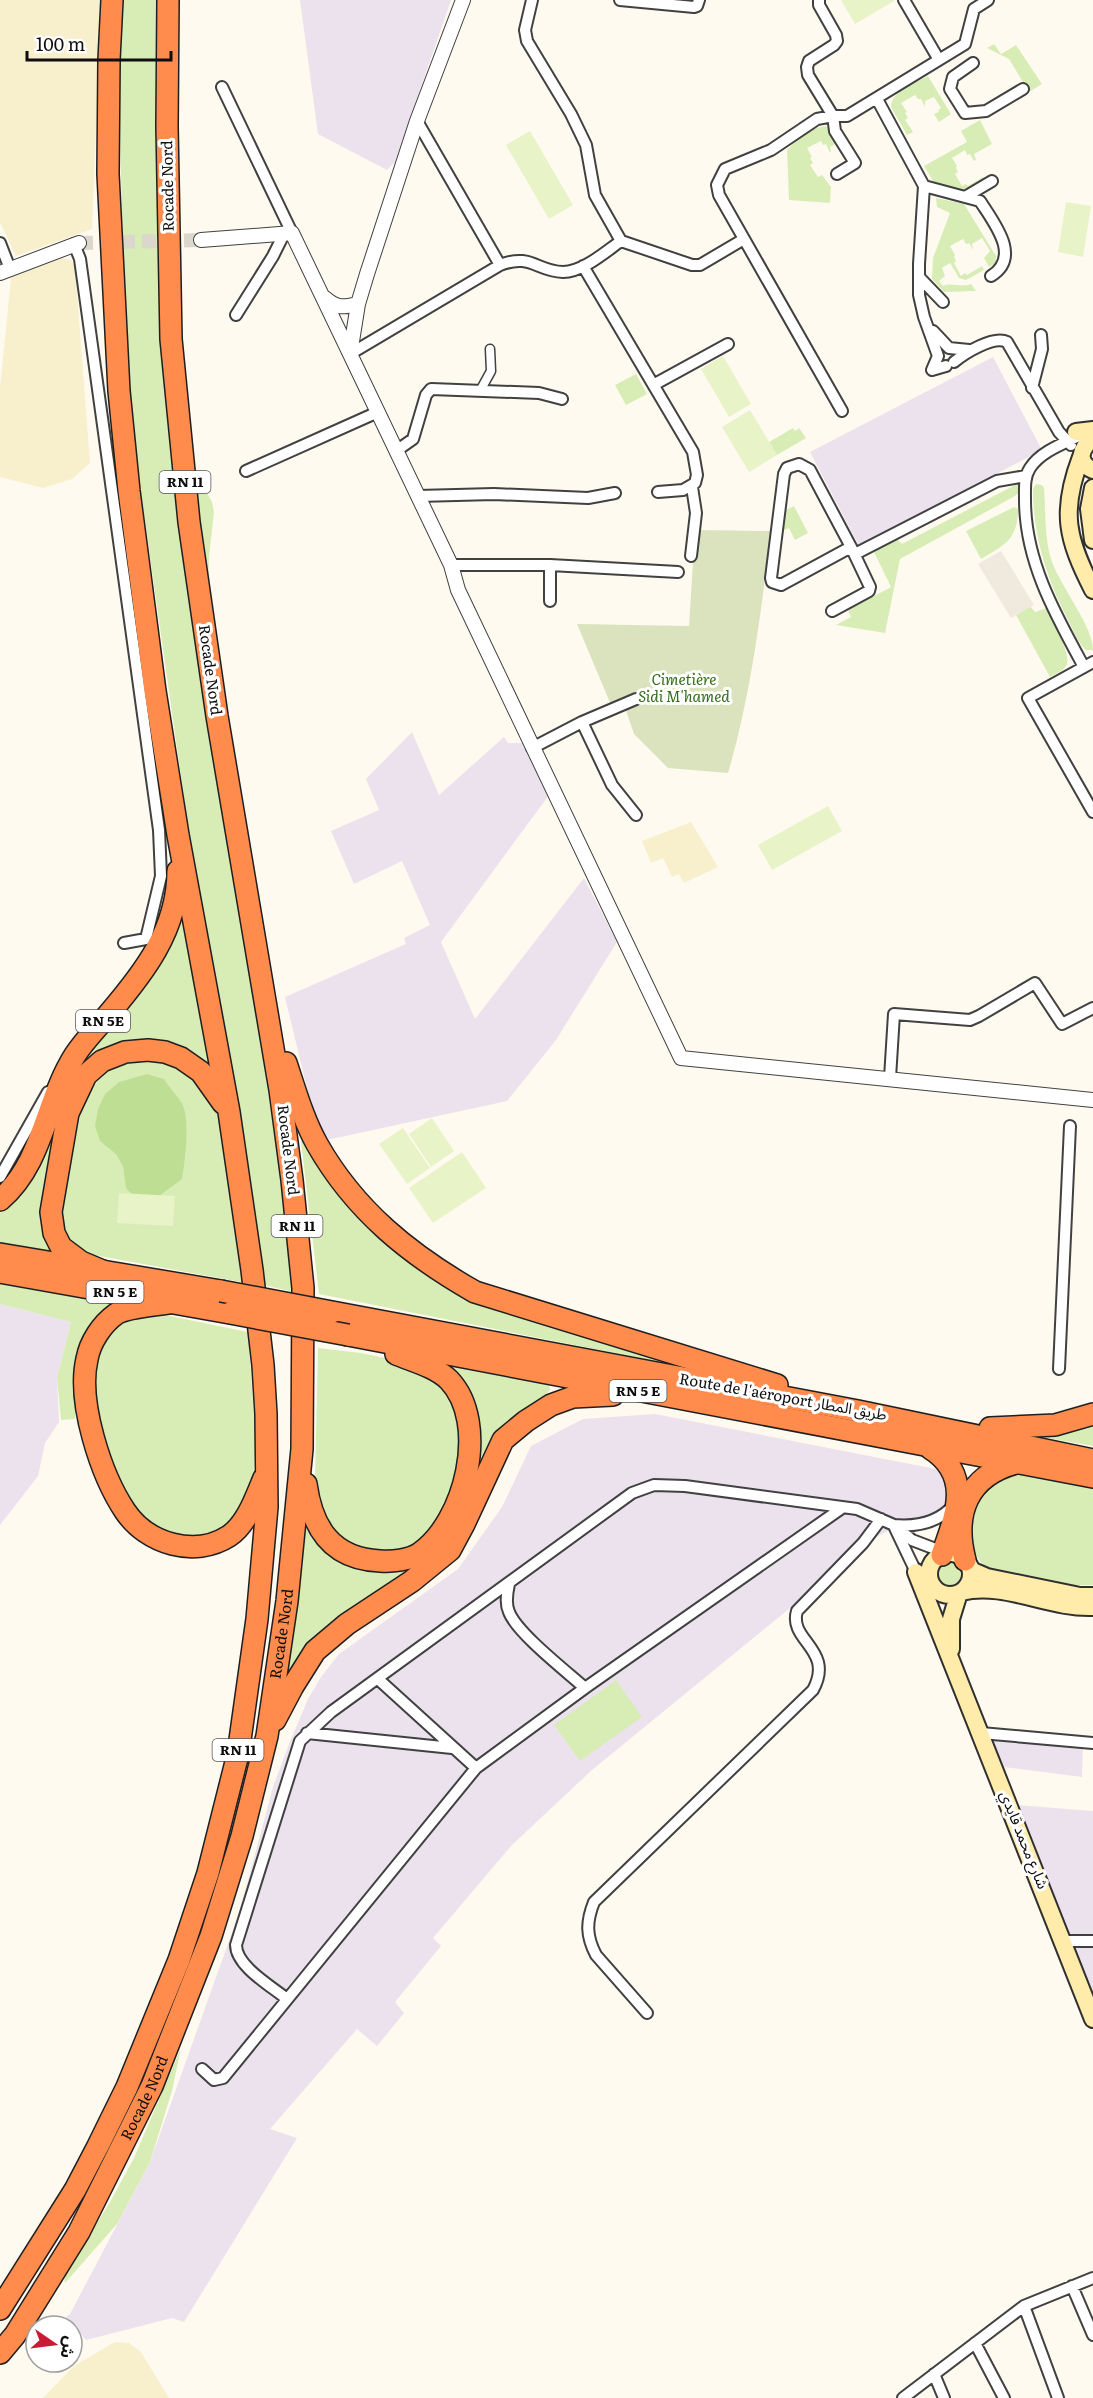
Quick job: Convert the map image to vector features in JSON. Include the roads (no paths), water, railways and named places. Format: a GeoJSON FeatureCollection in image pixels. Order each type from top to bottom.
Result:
{"type":"FeatureCollection","features":[{"type":"Feature","properties":{"kind":"highway","name":"Rocade Nord"},"geometry":{"type":"LineString","coordinates":[[0,2309],[75,2190],[127,2087],[179,1960],[208,1873],[238,1754],[264,1563],[268,1469],[263,1365],[229,1112],[178,835],[152,668],[129,491],[119,391],[108,174],[112,0]]}},
{"type":"Feature","properties":{"kind":"highway","name":"Rocade Nord"},"geometry":{"type":"LineString","coordinates":[[0,2353],[27,2316],[79,2232],[152,2086],[211,1936],[242,1836],[267,1736],[286,1601],[302,1449],[303,1288],[292,1180],[266,1006],[212,681],[189,522],[171,339],[167,126],[168,0]]}},
{"type":"Feature","properties":{"kind":"highway","name":"RN 5E"},"geometry":{"type":"LineString","coordinates":[[0,1200],[16,1185],[31,1161],[75,1056],[149,965],[164,936],[178,878],[178,835]]}},
{"type":"Feature","properties":{"kind":"highway"},"geometry":{"type":"LineString","coordinates":[[266,1006],[301,1108],[316,1144],[345,1187],[385,1230],[433,1268],[475,1292],[858,1411]]}},
{"type":"Feature","properties":{"kind":"highway"},"geometry":{"type":"LineString","coordinates":[[105,1272],[81,1262],[61,1247],[54,1233],[51,1212],[68,1113],[86,1076],[102,1061],[124,1052],[148,1050],[165,1052],[181,1058],[201,1072],[229,1112]]}},
{"type":"Feature","properties":{"kind":"highway","name":"RN 5 E"},"geometry":{"type":"LineString","coordinates":[[0,1254],[105,1272]]}},
{"type":"Feature","properties":{"kind":"highway","name":"RN 5 E"},"geometry":{"type":"LineString","coordinates":[[0,1272],[348,1335]]}},
{"type":"Feature","properties":{"kind":"highway","name":"Route de l'aéroport طريق المطار"},"geometry":{"type":"LineString","coordinates":[[105,1272],[221,1291],[858,1411],[1093,1460]]}},
{"type":"Feature","properties":{"kind":"highway"},"geometry":{"type":"LineString","coordinates":[[174,1302],[118,1312],[100,1330],[87,1358],[85,1381],[92,1434],[112,1485],[126,1512],[147,1533],[169,1544],[185,1548],[207,1546],[230,1535],[244,1520],[268,1469]]}},
{"type":"Feature","properties":{"kind":"highway"},"geometry":{"type":"LineString","coordinates":[[302,1449],[310,1509],[322,1532],[343,1553],[363,1560],[391,1562],[418,1554],[440,1534],[459,1501],[466,1475],[469,1442],[468,1416],[461,1398],[449,1380],[429,1367],[348,1335]]}},
{"type":"Feature","properties":{"kind":"highway","name":"Route de l'aéroport طريق المطار"},"geometry":{"type":"LineString","coordinates":[[348,1335],[1093,1477]]}},
{"type":"Feature","properties":{"kind":"highway"},"geometry":{"type":"LineString","coordinates":[[267,1736],[293,1686],[315,1651],[347,1624],[412,1581],[450,1550],[503,1440],[525,1421],[551,1405],[573,1397],[654,1395]]}},
{"type":"Feature","properties":{"kind":"highway"},"geometry":{"type":"LineString","coordinates":[[941,1427],[1037,1427],[1077,1420],[1093,1414]]}},
{"type":"Feature","properties":{"kind":"highway"},"geometry":{"type":"LineString","coordinates":[[927,1446],[948,1461],[955,1472],[958,1485],[953,1557]]}},
{"type":"Feature","properties":{"kind":"highway"},"geometry":{"type":"LineString","coordinates":[[953,1557],[962,1549],[962,1521],[969,1495],[984,1477],[1002,1467],[1017,1463]]}},
{"type":"Feature","properties":{"kind":"main road"},"geometry":{"type":"LineString","coordinates":[[1082,438],[1086,466],[1093,470]]}},
{"type":"Feature","properties":{"kind":"main road"},"geometry":{"type":"LineString","coordinates":[[1082,438],[1069,493],[1067,513],[1078,559],[1093,590]]}},
{"type":"Feature","properties":{"kind":"main road"},"geometry":{"type":"LineString","coordinates":[[1069,526],[1092,532],[1089,509],[1093,488]]}},
{"type":"Feature","properties":{"kind":"main road"},"geometry":{"type":"LineString","coordinates":[[951,1662],[951,1619],[960,1592],[969,1583],[970,1570],[953,1557]]}},
{"type":"Feature","properties":{"kind":"main road"},"geometry":{"type":"LineString","coordinates":[[1093,1596],[1080,1596],[987,1577],[973,1571],[953,1557],[933,1562],[928,1580],[948,1595],[982,1589],[1066,1605],[1093,1607]]}},
{"type":"Feature","properties":{"kind":"main road","name":"شارع محمد قايدي"},"geometry":{"type":"LineString","coordinates":[[928,1580],[930,1608],[1093,2019]]}},
{"type":"Feature","properties":{"kind":"street"},"geometry":{"type":"LineString","coordinates":[[350,354],[358,304],[417,122],[463,0]]}},
{"type":"Feature","properties":{"kind":"street"},"geometry":{"type":"LineString","coordinates":[[532,0],[525,30],[527,41],[571,114],[586,145],[595,195],[621,242],[692,265],[700,265],[744,239]]}},
{"type":"Feature","properties":{"kind":"street"},"geometry":{"type":"LineString","coordinates":[[620,0],[694,7],[697,6],[699,0]]}},
{"type":"Feature","properties":{"kind":"street"},"geometry":{"type":"LineString","coordinates":[[819,0],[837,41],[809,60],[808,75],[833,116],[835,131],[855,163],[837,174]]}},
{"type":"Feature","properties":{"kind":"street"},"geometry":{"type":"LineString","coordinates":[[904,0],[939,60]]}},
{"type":"Feature","properties":{"kind":"street"},"geometry":{"type":"LineString","coordinates":[[842,411],[719,195],[717,184],[725,169],[771,150],[817,119],[847,116],[964,44],[971,4],[988,0]]}},
{"type":"Feature","properties":{"kind":"street"},"geometry":{"type":"LineString","coordinates":[[973,63],[953,77],[950,89],[965,113],[986,111],[1023,88]]}},
{"type":"Feature","properties":{"kind":"street"},"geometry":{"type":"LineString","coordinates":[[222,87],[288,234],[323,297],[378,412],[532,748],[681,1058],[1093,1100]]}},
{"type":"Feature","properties":{"kind":"street"},"geometry":{"type":"LineString","coordinates":[[877,99],[924,186],[919,277],[922,308],[939,362],[950,364],[973,350],[997,340],[1007,342],[1047,412],[1082,438],[1035,462],[1026,476],[1025,512],[1032,554],[1052,605],[1088,664],[1028,698],[1093,812]]}},
{"type":"Feature","properties":{"kind":"street"},"geometry":{"type":"LineString","coordinates":[[417,122],[500,265]]}},
{"type":"Feature","properties":{"kind":"street"},"geometry":{"type":"LineString","coordinates":[[965,197],[992,181]]}},
{"type":"Feature","properties":{"kind":"street"},"geometry":{"type":"LineString","coordinates":[[924,186],[980,201],[1004,242],[1006,254],[1005,262],[999,271],[991,276]]}},
{"type":"Feature","properties":{"kind":"street"},"geometry":{"type":"LineString","coordinates":[[201,240],[288,234]]}},
{"type":"Feature","properties":{"kind":"street"},"geometry":{"type":"LineString","coordinates":[[236,315],[288,234]]}},
{"type":"Feature","properties":{"kind":"street"},"geometry":{"type":"LineString","coordinates":[[350,354],[500,265],[513,260],[528,261],[563,272],[583,266],[621,242]]}},
{"type":"Feature","properties":{"kind":"street"},"geometry":{"type":"LineString","coordinates":[[0,243],[5,271],[76,243],[80,259],[159,830],[161,876],[146,939],[124,943]]}},
{"type":"Feature","properties":{"kind":"street"},"geometry":{"type":"LineString","coordinates":[[583,266],[655,384],[693,452],[698,475],[692,487],[696,513],[690,555]]}},
{"type":"Feature","properties":{"kind":"street"},"geometry":{"type":"LineString","coordinates":[[919,277],[943,302],[922,308]]}},
{"type":"Feature","properties":{"kind":"street"},"geometry":{"type":"LineString","coordinates":[[323,297],[334,306],[342,308],[358,304]]}},
{"type":"Feature","properties":{"kind":"street"},"geometry":{"type":"LineString","coordinates":[[926,322],[955,354],[950,364]]}},
{"type":"Feature","properties":{"kind":"street"},"geometry":{"type":"LineString","coordinates":[[1032,388],[1042,349],[1041,336]]}},
{"type":"Feature","properties":{"kind":"street"},"geometry":{"type":"LineString","coordinates":[[655,384],[728,344]]}},
{"type":"Feature","properties":{"kind":"street"},"geometry":{"type":"LineString","coordinates":[[938,356],[941,350],[949,348],[973,350]]}},
{"type":"Feature","properties":{"kind":"street"},"geometry":{"type":"LineString","coordinates":[[480,391],[491,371],[490,349]]}},
{"type":"Feature","properties":{"kind":"street"},"geometry":{"type":"LineString","coordinates":[[396,451],[413,439],[428,391],[431,389],[539,393],[562,399]]}},
{"type":"Feature","properties":{"kind":"street"},"geometry":{"type":"LineString","coordinates":[[246,471],[378,412]]}},
{"type":"Feature","properties":{"kind":"street"},"geometry":{"type":"LineString","coordinates":[[832,611],[869,591],[870,588],[853,551],[810,470],[799,464],[787,468],[782,485],[771,578],[772,582],[782,585],[853,551],[997,481],[1026,476]]}},
{"type":"Feature","properties":{"kind":"street"},"geometry":{"type":"LineString","coordinates":[[658,492],[692,487]]}},
{"type":"Feature","properties":{"kind":"street"},"geometry":{"type":"LineString","coordinates":[[418,496],[494,494],[588,498],[615,493]]}},
{"type":"Feature","properties":{"kind":"street"},"geometry":{"type":"LineString","coordinates":[[450,565],[550,565],[678,572]]}},
{"type":"Feature","properties":{"kind":"street"},"geometry":{"type":"LineString","coordinates":[[550,565],[550,601]]}},
{"type":"Feature","properties":{"kind":"street"},"geometry":{"type":"LineString","coordinates":[[532,748],[582,722],[636,699]]}},
{"type":"Feature","properties":{"kind":"street"},"geometry":{"type":"LineString","coordinates":[[582,722],[612,785],[636,815]]}},
{"type":"Feature","properties":{"kind":"street"},"geometry":{"type":"LineString","coordinates":[[890,1078],[894,1014],[970,1020],[979,1017],[1035,983],[1062,1024],[1093,1008]]}},
{"type":"Feature","properties":{"kind":"street"},"geometry":{"type":"LineString","coordinates":[[0,1177],[46,1095],[75,1056]]}},
{"type":"Feature","properties":{"kind":"street"},"geometry":{"type":"LineString","coordinates":[[1059,1369],[1070,1126]]}},
{"type":"Feature","properties":{"kind":"street"},"geometry":{"type":"LineString","coordinates":[[287,1999],[241,1962],[236,1953],[236,1945],[300,1741],[330,1712],[623,1500],[643,1488],[654,1485],[685,1486],[857,1509],[894,1525],[912,1540],[953,1557]]}},
{"type":"Feature","properties":{"kind":"street"},"geometry":{"type":"LineString","coordinates":[[894,1525],[916,1526],[936,1519],[956,1502]]}},
{"type":"Feature","properties":{"kind":"street"},"geometry":{"type":"LineString","coordinates":[[202,2069],[214,2080],[223,2078],[476,1768],[585,1688],[842,1508]]}},
{"type":"Feature","properties":{"kind":"street"},"geometry":{"type":"LineString","coordinates":[[647,2013],[596,1955],[591,1945],[587,1932],[588,1916],[594,1902],[813,1690],[819,1678],[816,1654],[797,1629],[794,1620],[797,1611],[863,1543],[881,1519]]}},
{"type":"Feature","properties":{"kind":"street"},"geometry":{"type":"LineString","coordinates":[[894,1525],[928,1580]]}},
{"type":"Feature","properties":{"kind":"street"},"geometry":{"type":"LineString","coordinates":[[509,1584],[508,1611],[517,1626],[585,1688]]}},
{"type":"Feature","properties":{"kind":"street"},"geometry":{"type":"LineString","coordinates":[[378,1679],[476,1768]]}},
{"type":"Feature","properties":{"kind":"street"},"geometry":{"type":"LineString","coordinates":[[981,1732],[1093,1743]]}},
{"type":"Feature","properties":{"kind":"street"},"geometry":{"type":"LineString","coordinates":[[307,1733],[452,1748]]}},
{"type":"Feature","properties":{"kind":"street"},"geometry":{"type":"LineString","coordinates":[[1064,1941],[1093,1941]]}},
{"type":"Feature","properties":{"kind":"street"},"geometry":{"type":"LineString","coordinates":[[903,2398],[1024,2306],[1093,2278]]}},
{"type":"Feature","properties":{"kind":"street"},"geometry":{"type":"LineString","coordinates":[[1072,2286],[1093,2335]]}},
{"type":"Feature","properties":{"kind":"street"},"geometry":{"type":"LineString","coordinates":[[1024,2306],[1058,2398]]}},
{"type":"Feature","properties":{"kind":"street"},"geometry":{"type":"LineString","coordinates":[[975,2343],[1004,2398]]}},
{"type":"Feature","properties":{"kind":"street"},"geometry":{"type":"LineString","coordinates":[[934,2374],[944,2398]]}},
{"type":"Feature","properties":{"kind":"tunnel"},"geometry":{"type":"LineString","coordinates":[[79,243],[201,240]]}},
{"type":"Feature","properties":{"kind":"park label","name":"Cimetière Sidi M'hamed"},"geometry":{"type":"Point","coordinates":[684,688]}}]}
